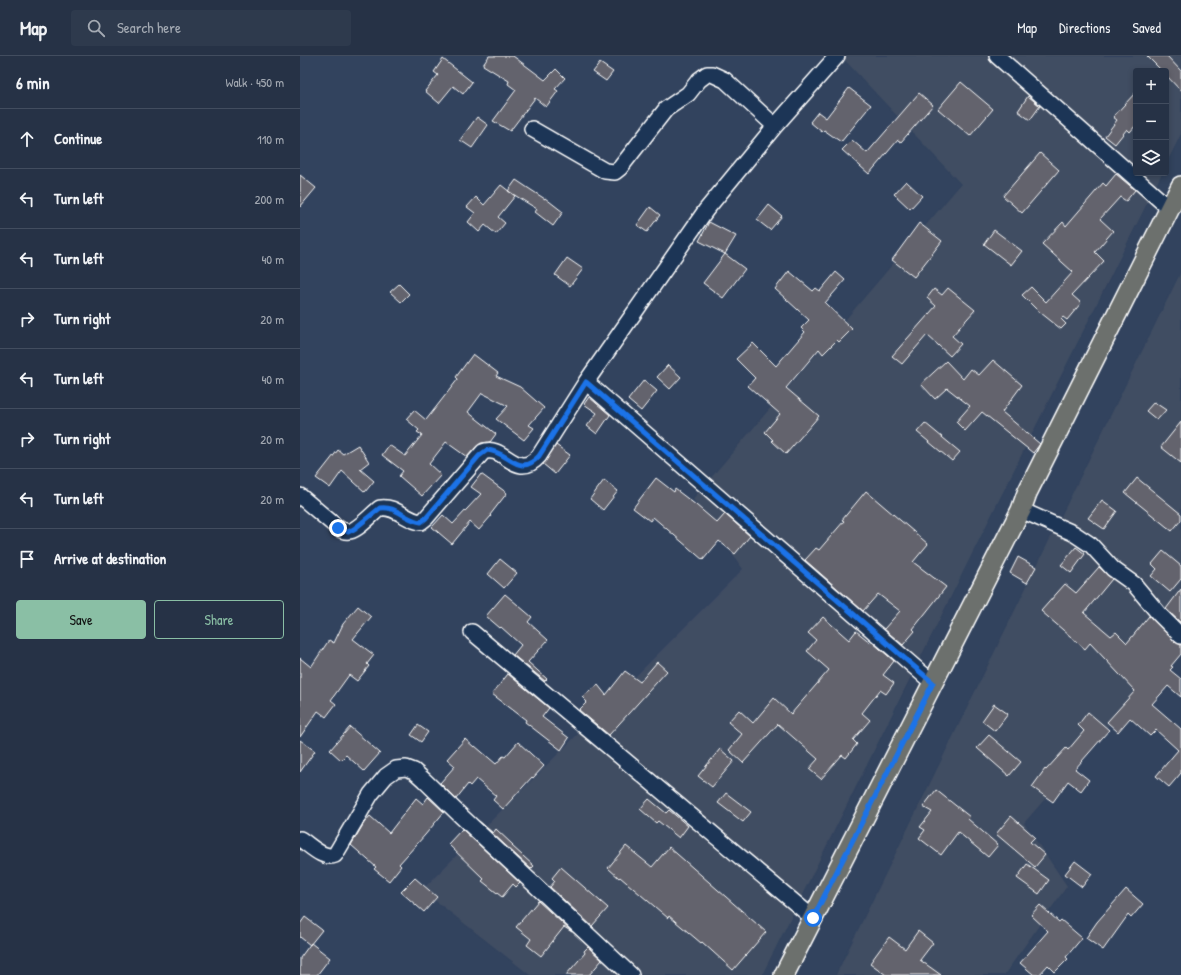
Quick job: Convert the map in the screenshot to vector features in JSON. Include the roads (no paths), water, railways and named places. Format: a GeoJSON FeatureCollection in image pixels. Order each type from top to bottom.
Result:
{"type":"FeatureCollection","features":[{"type":"Feature","properties":{"kind":"main road"},"geometry":{"type":"LineString","coordinates":[[784,975],[1021,510],[1027,493],[1181,186]]}},
{"type":"Feature","properties":{"kind":"street"},"geometry":{"type":"LineString","coordinates":[[300,496],[338,528],[348,532],[380,508],[384,507],[390,508],[416,522],[421,522],[483,452],[487,450],[494,451],[522,466],[532,464],[539,456],[586,382],[706,210],[775,126],[837,56]]}},
{"type":"Feature","properties":{"kind":"street"},"geometry":{"type":"LineString","coordinates":[[997,56],[1170,209]]}},
{"type":"Feature","properties":{"kind":"street"},"geometry":{"type":"LineString","coordinates":[[532,129],[605,172],[615,172],[620,168],[666,109],[688,94],[702,77],[707,74],[712,74],[725,80],[775,126]]}},
{"type":"Feature","properties":{"kind":"street"},"geometry":{"type":"LineString","coordinates":[[586,382],[933,683]]}},
{"type":"Feature","properties":{"kind":"street"},"geometry":{"type":"LineString","coordinates":[[1021,510],[1073,533],[1091,545],[1113,569],[1134,584],[1159,614],[1181,636]]}},
{"type":"Feature","properties":{"kind":"street"},"geometry":{"type":"LineString","coordinates":[[472,632],[813,918]]}},
{"type":"Feature","properties":{"kind":"street"},"geometry":{"type":"LineString","coordinates":[[300,839],[322,854],[331,857],[335,855],[370,794],[386,776],[396,769],[406,768],[414,771],[631,975]]}}]}
